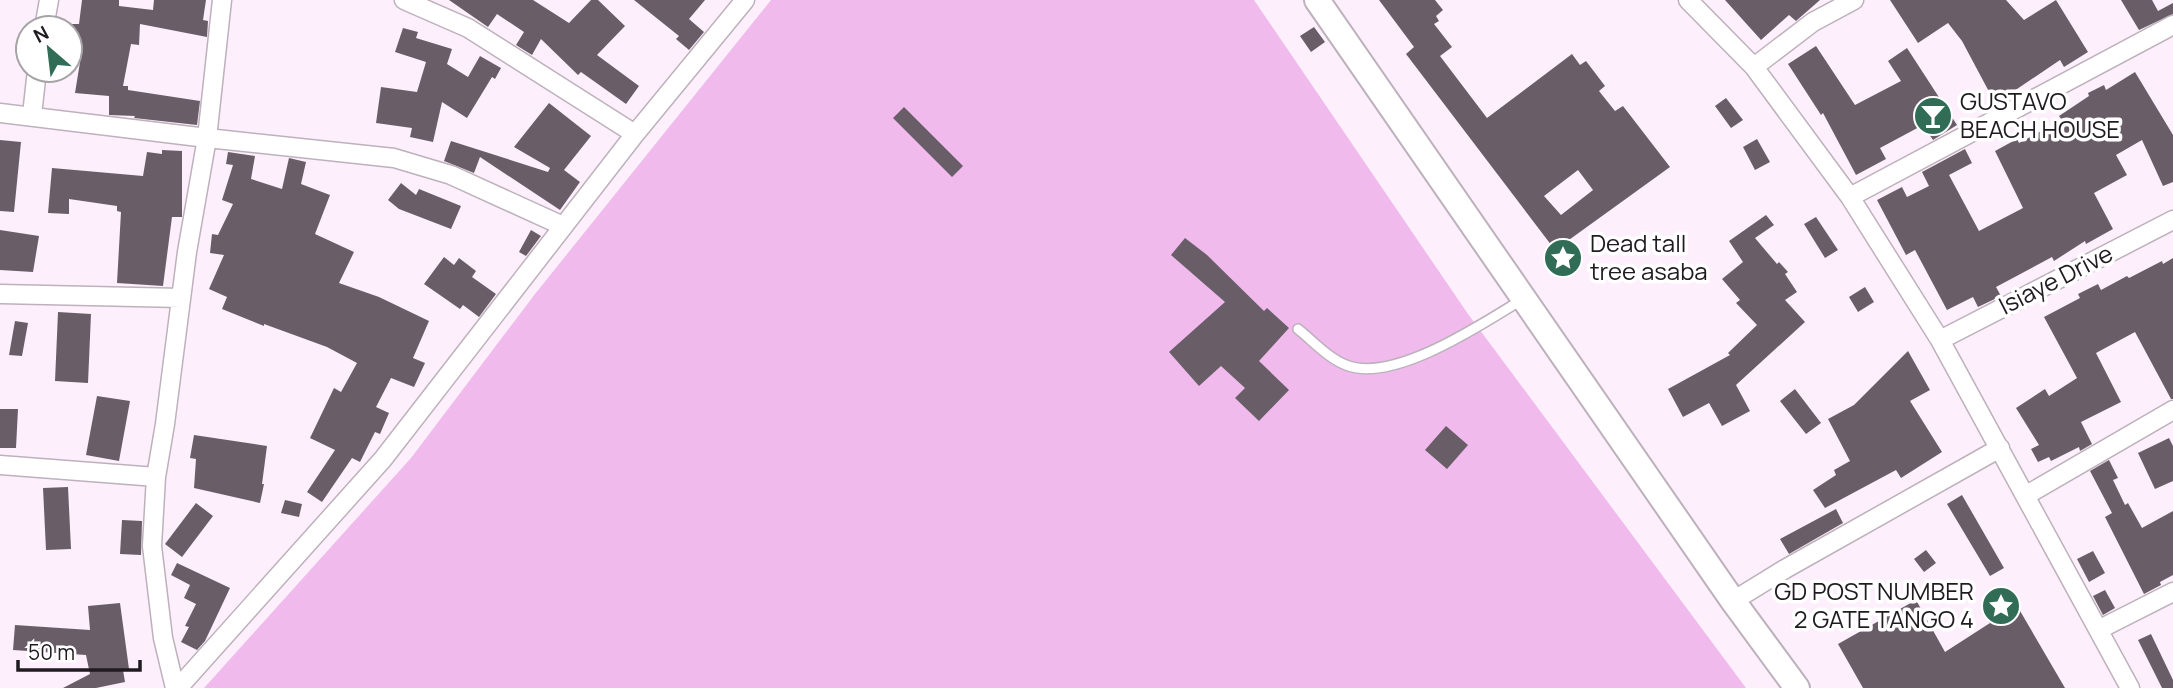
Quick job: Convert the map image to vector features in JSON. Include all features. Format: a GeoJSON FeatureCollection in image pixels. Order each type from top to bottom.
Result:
{"type":"FeatureCollection","features":[{"type":"Feature","properties":{"kind":"main road"},"geometry":{"type":"LineString","coordinates":[[1317,0],[1733,601],[1797,688]]}},
{"type":"Feature","properties":{"kind":"street"},"geometry":{"type":"LineString","coordinates":[[176,688],[163,638],[152,546],[156,477],[207,138],[222,0]]}},
{"type":"Feature","properties":{"kind":"street"},"geometry":{"type":"LineString","coordinates":[[404,0],[468,28],[635,134]]}},
{"type":"Feature","properties":{"kind":"street"},"geometry":{"type":"LineString","coordinates":[[176,688],[383,458],[635,134],[745,0]]}},
{"type":"Feature","properties":{"kind":"street"},"geometry":{"type":"LineString","coordinates":[[1688,0],[1754,67],[1850,197],[1940,340],[2130,688]]}},
{"type":"Feature","properties":{"kind":"street"},"geometry":{"type":"LineString","coordinates":[[1754,67],[1813,22],[1854,0]]}},
{"type":"Feature","properties":{"kind":"street"},"geometry":{"type":"LineString","coordinates":[[1850,197],[2173,25]]}},
{"type":"Feature","properties":{"kind":"street"},"geometry":{"type":"LineString","coordinates":[[32,116],[35,84]]}},
{"type":"Feature","properties":{"kind":"street"},"geometry":{"type":"LineString","coordinates":[[0,113],[394,158],[451,175],[563,226]]}},
{"type":"Feature","properties":{"kind":"street","name":"Isiaye Drive"},"geometry":{"type":"LineString","coordinates":[[1940,340],[2173,220]]}},
{"type":"Feature","properties":{"kind":"street"},"geometry":{"type":"LineString","coordinates":[[0,294],[181,298]]}},
{"type":"Feature","properties":{"kind":"street"},"geometry":{"type":"LineString","coordinates":[[2025,496],[2173,410]]}},
{"type":"Feature","properties":{"kind":"street"},"geometry":{"type":"LineString","coordinates":[[1733,601],[2000,448]]}},
{"type":"Feature","properties":{"kind":"street"},"geometry":{"type":"LineString","coordinates":[[0,465],[156,477]]}},
{"type":"Feature","properties":{"kind":"street"},"geometry":{"type":"LineString","coordinates":[[2100,629],[2173,592]]}},
{"type":"Feature","properties":{"kind":"lane"},"geometry":{"type":"LineString","coordinates":[[1298,329],[1343,364],[1368,368],[1395,364],[1433,350],[1524,299]]}},
{"type":"Feature","properties":{"kind":"shaded area"},"geometry":{"type":"Polygon","coordinates":[[[771,0],[1254,0],[1468,314],[1746,688],[204,688],[411,458],[535,294],[771,0]]]}},
{"type":"Feature","properties":{"kind":"building"},"geometry":{"type":"Polygon","coordinates":[[[82,0],[119,0],[119,6],[153,10],[154,0],[206,0],[203,20],[208,21],[207,37],[140,24],[139,45],[131,44],[123,86],[128,86],[128,90],[200,101],[197,125],[109,115],[109,96],[75,93],[76,84],[84,84],[84,14],[80,14],[82,0]]]}},
{"type":"Feature","properties":{"kind":"building"},"geometry":{"type":"Polygon","coordinates":[[[449,0],[533,0],[569,23],[591,0],[598,0],[625,26],[597,55],[639,86],[626,104],[581,72],[578,75],[541,39],[532,55],[516,45],[524,32],[497,14],[488,27],[449,0]]]}},
{"type":"Feature","properties":{"kind":"building"},"geometry":{"type":"Polygon","coordinates":[[[634,0],[705,0],[689,19],[704,32],[689,50],[676,39],[679,36],[634,0]]]}},
{"type":"Feature","properties":{"kind":"building"},"geometry":{"type":"Polygon","coordinates":[[[1379,0],[1435,0],[1443,10],[1436,16],[1439,21],[1434,24],[1452,47],[1440,56],[1487,118],[1572,54],[1580,65],[1586,61],[1605,86],[1599,91],[1615,111],[1623,106],[1670,167],[1555,250],[1406,54],[1414,47],[1379,0]],[[1578,170],[1544,196],[1561,215],[1593,190],[1578,170]]]}},
{"type":"Feature","properties":{"kind":"building"},"geometry":{"type":"Polygon","coordinates":[[[1725,0],[1820,0],[1796,21],[1789,15],[1761,40],[1725,0]]]}},
{"type":"Feature","properties":{"kind":"building"},"geometry":{"type":"Polygon","coordinates":[[[1890,0],[2006,0],[2024,20],[2056,0],[2088,52],[2064,67],[2060,60],[1994,101],[1962,41],[1948,23],[1918,43],[1890,0]]]}},
{"type":"Feature","properties":{"kind":"building"},"geometry":{"type":"Polygon","coordinates":[[[2121,0],[2152,0],[2158,11],[2173,3],[2173,14],[2139,30],[2121,0]]]}},
{"type":"Feature","properties":{"kind":"building"},"geometry":{"type":"Polygon","coordinates":[[[1314,27],[1325,42],[1311,52],[1300,36],[1314,27]]]}},
{"type":"Feature","properties":{"kind":"building"},"geometry":{"type":"Polygon","coordinates":[[[403,28],[418,32],[416,38],[452,49],[447,64],[468,77],[480,56],[501,68],[495,79],[492,77],[467,118],[442,102],[433,142],[410,137],[412,128],[376,123],[381,87],[417,92],[426,62],[395,52],[403,28]]]}},
{"type":"Feature","properties":{"kind":"building"},"geometry":{"type":"Polygon","coordinates":[[[1816,46],[1855,105],[1901,81],[1888,61],[1907,48],[1957,125],[1933,140],[1923,125],[1880,148],[1886,159],[1856,175],[1823,113],[1821,115],[1788,64],[1816,46]]]}},
{"type":"Feature","properties":{"kind":"building"},"geometry":{"type":"Polygon","coordinates":[[[2135,72],[2173,135],[2173,182],[2163,186],[2142,140],[2116,155],[2127,175],[2094,193],[2113,229],[2086,244],[2085,241],[2054,261],[2052,257],[1996,287],[2001,296],[1978,307],[1973,297],[1947,310],[1915,250],[1906,255],[1877,200],[1902,187],[1907,197],[1929,186],[1922,172],[1965,149],[1972,163],[1949,175],[1979,231],[2023,208],[1995,151],[2017,139],[2019,143],[2062,120],[2059,116],[2089,96],[2088,93],[2104,85],[2106,90],[2135,72]]]}},
{"type":"Feature","properties":{"kind":"building"},"geometry":{"type":"Polygon","coordinates":[[[1726,98],[1743,120],[1731,128],[1715,106],[1726,98]]]}},
{"type":"Feature","properties":{"kind":"building"},"geometry":{"type":"Polygon","coordinates":[[[549,103],[591,136],[564,170],[580,182],[560,210],[480,157],[474,173],[444,161],[451,141],[548,172],[550,168],[514,147],[549,103]]]}},
{"type":"Feature","properties":{"kind":"building"},"geometry":{"type":"Polygon","coordinates":[[[904,107],[963,166],[952,177],[893,118],[904,107]]]}},
{"type":"Feature","properties":{"kind":"building"},"geometry":{"type":"Polygon","coordinates":[[[1757,139],[1770,162],[1755,170],[1743,147],[1757,139]]]}},
{"type":"Feature","properties":{"kind":"building"},"geometry":{"type":"Polygon","coordinates":[[[0,140],[21,142],[14,212],[0,211],[0,140]]]}},
{"type":"Feature","properties":{"kind":"building"},"geometry":{"type":"Polygon","coordinates":[[[162,150],[182,151],[182,217],[172,217],[163,286],[117,283],[121,212],[117,211],[117,206],[69,199],[69,214],[48,213],[52,168],[143,176],[147,152],[162,154],[162,150]]]}},
{"type":"Feature","properties":{"kind":"building"},"geometry":{"type":"Polygon","coordinates":[[[228,152],[255,156],[251,179],[282,189],[289,158],[306,162],[301,184],[330,195],[315,234],[354,252],[339,283],[379,297],[429,321],[413,358],[425,363],[414,387],[391,378],[376,407],[389,413],[380,434],[375,432],[360,462],[352,458],[322,502],[307,492],[335,450],[310,438],[334,388],[341,392],[357,363],[327,347],[222,309],[227,297],[209,289],[224,255],[210,253],[212,234],[218,235],[233,204],[222,200],[233,165],[226,164],[228,152]]]}},
{"type":"Feature","properties":{"kind":"building"},"geometry":{"type":"Polygon","coordinates":[[[401,183],[416,195],[419,189],[461,206],[451,229],[399,209],[388,200],[401,183]]]}},
{"type":"Feature","properties":{"kind":"building"},"geometry":{"type":"Polygon","coordinates":[[[1766,215],[1774,225],[1755,238],[1777,264],[1779,262],[1788,272],[1785,274],[1797,292],[1785,300],[1805,322],[1736,385],[1750,411],[1722,426],[1709,403],[1683,417],[1668,389],[1730,355],[1728,353],[1757,325],[1736,303],[1740,300],[1722,279],[1743,262],[1729,241],[1766,215]]]}},
{"type":"Feature","properties":{"kind":"building"},"geometry":{"type":"Polygon","coordinates":[[[1816,217],[1838,250],[1825,258],[1804,224],[1816,217]]]}},
{"type":"Feature","properties":{"kind":"building"},"geometry":{"type":"Polygon","coordinates":[[[0,230],[39,236],[33,272],[0,270],[0,230]]]}},
{"type":"Feature","properties":{"kind":"building"},"geometry":{"type":"Polygon","coordinates":[[[531,230],[541,236],[526,256],[519,252],[531,230]]]}},
{"type":"Feature","properties":{"kind":"building"},"geometry":{"type":"Polygon","coordinates":[[[1185,238],[1207,255],[1264,311],[1267,308],[1289,328],[1259,361],[1289,390],[1259,421],[1235,398],[1245,388],[1221,366],[1199,386],[1169,352],[1225,302],[1171,255],[1185,238]]]}},
{"type":"Feature","properties":{"kind":"building"},"geometry":{"type":"Polygon","coordinates":[[[444,257],[454,265],[459,258],[476,271],[472,277],[496,294],[479,317],[463,305],[460,309],[424,284],[444,257]]]}},
{"type":"Feature","properties":{"kind":"building"},"geometry":{"type":"Polygon","coordinates":[[[2173,258],[2173,399],[2135,332],[2096,353],[2121,402],[2081,422],[2092,444],[2080,451],[2079,447],[2051,461],[2049,457],[2038,462],[2031,449],[2039,445],[2016,408],[2045,389],[2049,396],[2077,378],[2044,317],[2080,298],[2078,294],[2098,284],[2101,290],[2127,276],[2129,278],[2173,258]]]}},
{"type":"Feature","properties":{"kind":"building"},"geometry":{"type":"Polygon","coordinates":[[[1865,287],[1874,302],[1858,312],[1849,297],[1865,287]]]}},
{"type":"Feature","properties":{"kind":"building"},"geometry":{"type":"Polygon","coordinates":[[[58,312],[91,314],[88,383],[55,381],[58,312]]]}},
{"type":"Feature","properties":{"kind":"building"},"geometry":{"type":"Polygon","coordinates":[[[15,321],[28,323],[22,356],[9,355],[15,321]]]}},
{"type":"Feature","properties":{"kind":"building"},"geometry":{"type":"Polygon","coordinates":[[[1908,351],[1930,390],[1910,401],[1942,452],[1901,478],[1896,470],[1825,508],[1813,490],[1836,475],[1834,470],[1850,461],[1828,419],[1854,405],[1908,351]]]}},
{"type":"Feature","properties":{"kind":"building"},"geometry":{"type":"Polygon","coordinates":[[[1795,389],[1821,423],[1806,434],[1780,401],[1795,389]]]}},
{"type":"Feature","properties":{"kind":"building"},"geometry":{"type":"Polygon","coordinates":[[[97,396],[130,401],[119,461],[86,455],[97,396]]]}},
{"type":"Feature","properties":{"kind":"building"},"geometry":{"type":"Polygon","coordinates":[[[0,409],[18,409],[16,448],[0,448],[0,409]]]}},
{"type":"Feature","properties":{"kind":"building"},"geometry":{"type":"Polygon","coordinates":[[[1446,426],[1468,445],[1447,469],[1425,450],[1446,426]]]}},
{"type":"Feature","properties":{"kind":"building"},"geometry":{"type":"Polygon","coordinates":[[[194,435],[267,446],[260,503],[194,488],[196,459],[190,458],[194,435]]]}},
{"type":"Feature","properties":{"kind":"building"},"geometry":{"type":"Polygon","coordinates":[[[2169,438],[2173,446],[2173,481],[2155,489],[2138,453],[2169,438]]]}},
{"type":"Feature","properties":{"kind":"building"},"geometry":{"type":"Polygon","coordinates":[[[2109,460],[2118,478],[2113,480],[2125,505],[2128,503],[2142,528],[2173,511],[2173,575],[2144,594],[2105,517],[2112,513],[2090,471],[2109,460]]]}},
{"type":"Feature","properties":{"kind":"building"},"geometry":{"type":"Polygon","coordinates":[[[68,487],[71,549],[46,550],[43,488],[68,487]]]}},
{"type":"Feature","properties":{"kind":"building"},"geometry":{"type":"Polygon","coordinates":[[[1962,495],[2004,568],[1990,576],[1947,504],[1962,495]]]}},
{"type":"Feature","properties":{"kind":"building"},"geometry":{"type":"Polygon","coordinates":[[[285,500],[302,504],[299,517],[281,513],[285,500]]]}},
{"type":"Feature","properties":{"kind":"building"},"geometry":{"type":"Polygon","coordinates":[[[196,503],[213,516],[182,557],[165,544],[196,503]]]}},
{"type":"Feature","properties":{"kind":"building"},"geometry":{"type":"Polygon","coordinates":[[[1836,509],[1843,523],[1789,554],[1780,539],[1836,509]]]}},
{"type":"Feature","properties":{"kind":"building"},"geometry":{"type":"Polygon","coordinates":[[[122,520],[142,521],[141,555],[120,554],[122,520]]]}},
{"type":"Feature","properties":{"kind":"building"},"geometry":{"type":"Polygon","coordinates":[[[1926,550],[1936,563],[1924,572],[1914,559],[1926,550]]]}},
{"type":"Feature","properties":{"kind":"building"},"geometry":{"type":"Polygon","coordinates":[[[2093,551],[2105,573],[2089,582],[2077,559],[2093,551]]]}},
{"type":"Feature","properties":{"kind":"building"},"geometry":{"type":"Polygon","coordinates":[[[177,563],[230,588],[205,641],[197,650],[181,642],[189,627],[185,626],[196,604],[184,598],[190,585],[171,575],[177,563]]]}},
{"type":"Feature","properties":{"kind":"building"},"geometry":{"type":"Polygon","coordinates":[[[2105,590],[2115,608],[2103,615],[2093,596],[2105,590]]]}},
{"type":"Feature","properties":{"kind":"building"},"geometry":{"type":"Polygon","coordinates":[[[1916,600],[1945,652],[1990,623],[1988,620],[2016,604],[2065,688],[1863,688],[1838,644],[1916,600]]]}},
{"type":"Feature","properties":{"kind":"building"},"geometry":{"type":"Polygon","coordinates":[[[120,603],[129,669],[123,670],[125,682],[96,688],[63,688],[90,674],[86,655],[13,650],[15,625],[90,630],[88,606],[120,603]]]}},
{"type":"Feature","properties":{"kind":"building"},"geometry":{"type":"Polygon","coordinates":[[[2151,634],[2173,680],[2173,688],[2162,688],[2138,640],[2151,634]]]}},
{"type":"Feature","properties":{"kind":"place","name":"GUSTAVO BEACH HOUSE"},"geometry":{"type":"Point","coordinates":[1933,116]}},
{"type":"Feature","properties":{"kind":"place","name":"Dead tall tree asaba"},"geometry":{"type":"Point","coordinates":[1563,258]}},
{"type":"Feature","properties":{"kind":"place","name":"GD POST NUMBER 2 GATE TANGO 4"},"geometry":{"type":"Point","coordinates":[2001,606]}}]}
